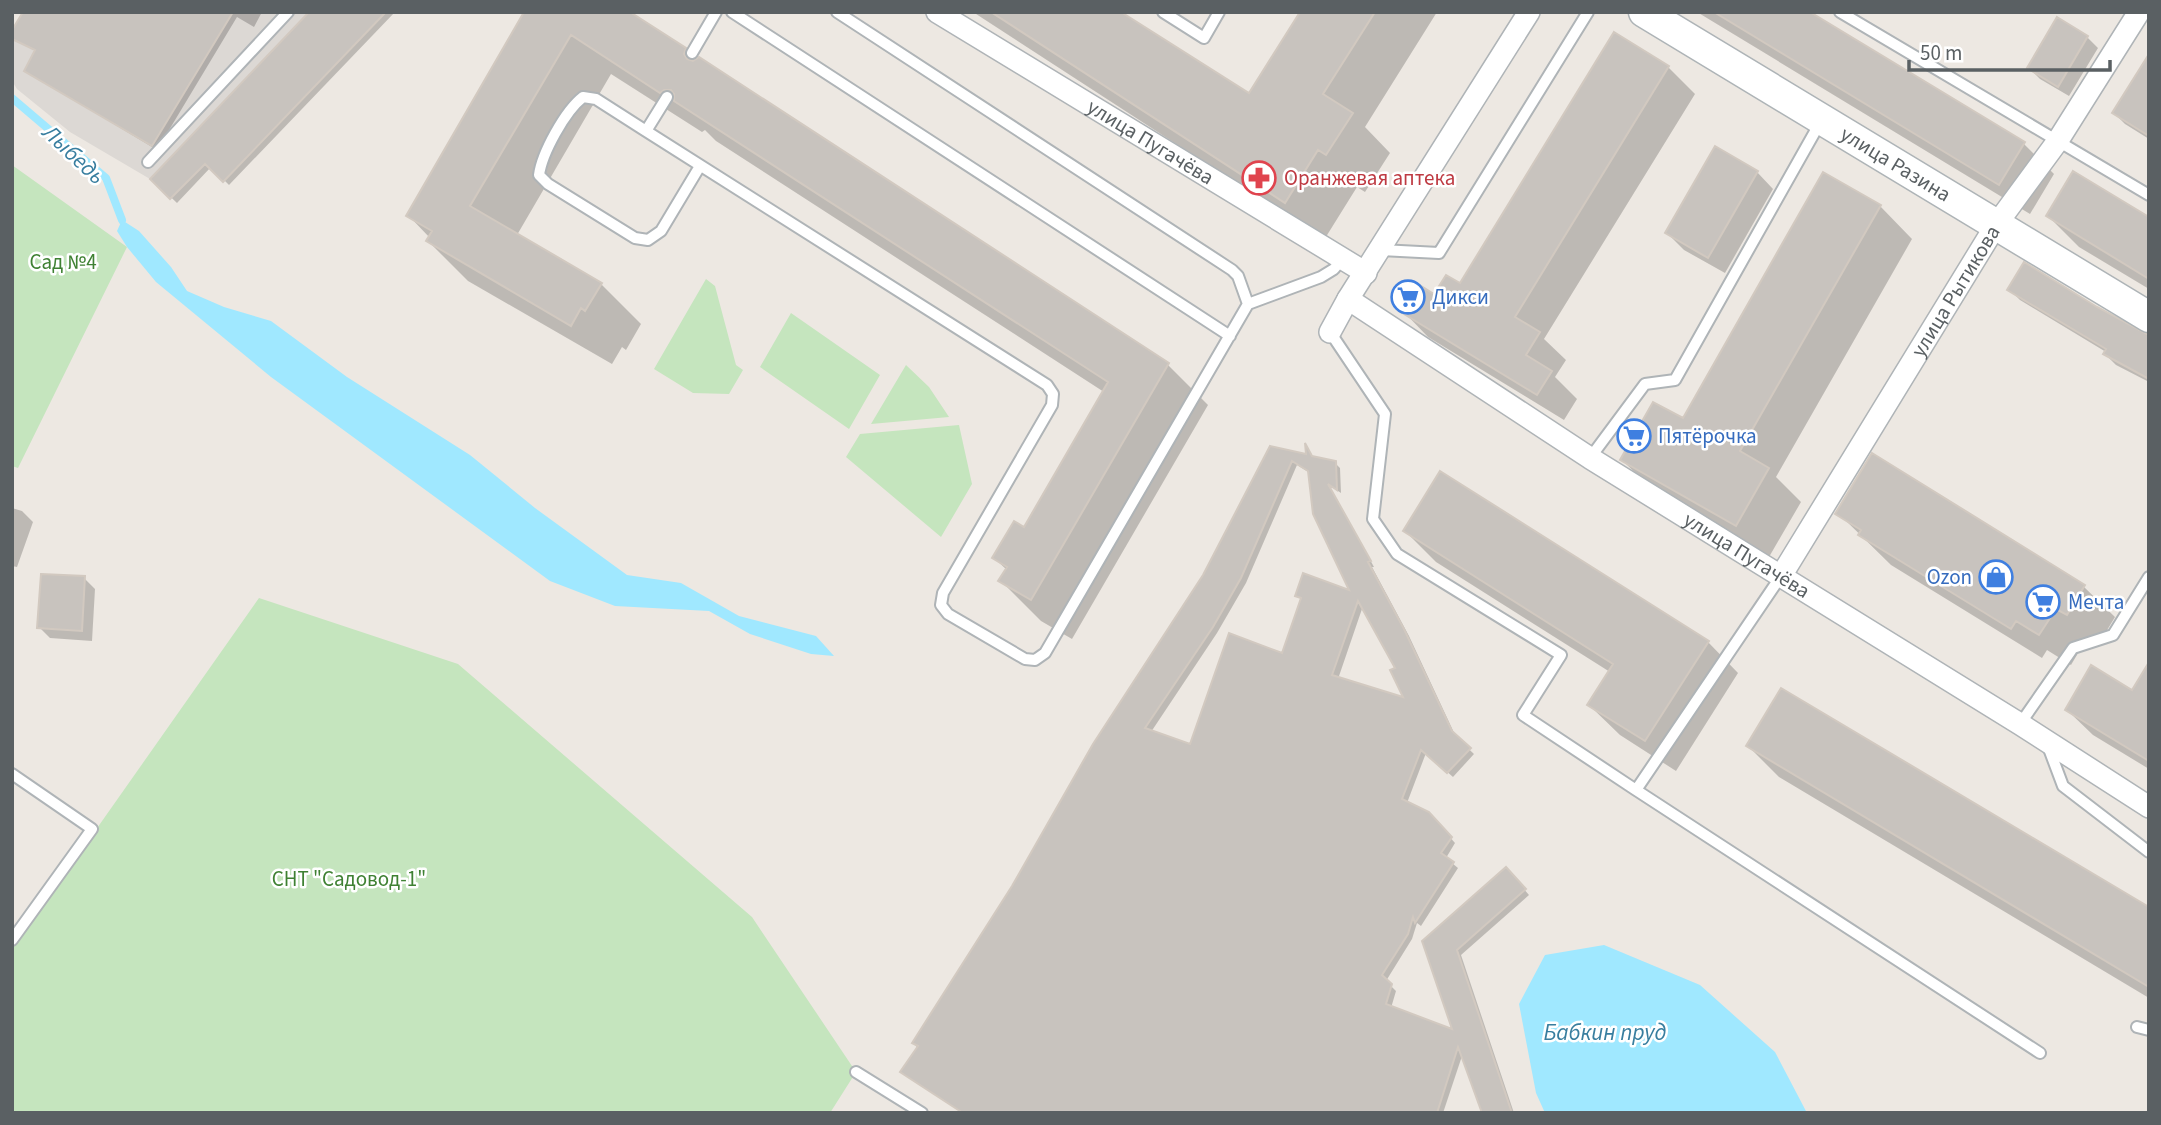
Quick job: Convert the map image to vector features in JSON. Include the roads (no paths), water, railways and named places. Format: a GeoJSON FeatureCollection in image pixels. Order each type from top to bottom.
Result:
{"type":"FeatureCollection","features":[{"type":"Feature","properties":{"kind":"street","name":"улица Пугачёва"},"geometry":{"type":"LineString","coordinates":[[937,12],[1366,273]]}},
{"type":"Feature","properties":{"kind":"street"},"geometry":{"type":"LineString","coordinates":[[1330,332],[1348,299],[1529,12]]}},
{"type":"Feature","properties":{"kind":"street","name":"улица Разина"},"geometry":{"type":"LineString","coordinates":[[1644,12],[2149,317]]}},
{"type":"Feature","properties":{"kind":"street","name":"улица Рытикова"},"geometry":{"type":"LineString","coordinates":[[1781,576],[1996,226],[2057,142],[2139,12]]}},
{"type":"Feature","properties":{"kind":"street","name":"улица Пугачёва"},"geometry":{"type":"LineString","coordinates":[[1348,299],[1590,458],[2020,723],[2149,807]]}},
{"type":"Feature","properties":{"kind":"lane"},"geometry":{"type":"LineString","coordinates":[[148,162],[289,12]]}},
{"type":"Feature","properties":{"kind":"lane"},"geometry":{"type":"LineString","coordinates":[[692,53],[716,12]]}},
{"type":"Feature","properties":{"kind":"lane"},"geometry":{"type":"LineString","coordinates":[[733,12],[1230,336]]}},
{"type":"Feature","properties":{"kind":"lane"},"geometry":{"type":"LineString","coordinates":[[837,12],[1232,270],[1238,276],[1248,304]]}},
{"type":"Feature","properties":{"kind":"lane"},"geometry":{"type":"LineString","coordinates":[[1163,12],[1204,38],[1219,12]]}},
{"type":"Feature","properties":{"kind":"lane"},"geometry":{"type":"LineString","coordinates":[[1381,250],[1439,254],[1588,12]]}},
{"type":"Feature","properties":{"kind":"lane"},"geometry":{"type":"LineString","coordinates":[[1840,12],[2149,195]]}},
{"type":"Feature","properties":{"kind":"lane"},"geometry":{"type":"LineString","coordinates":[[700,166],[662,231],[648,240],[635,238],[548,184],[539,175],[541,161],[574,104],[583,97],[596,99],[1047,385],[1053,394],[1052,405],[943,593],[942,603],[948,614],[1025,659],[1035,660],[1045,653],[1248,304],[1321,277],[1334,269],[1342,259]]}},
{"type":"Feature","properties":{"kind":"lane"},"geometry":{"type":"LineString","coordinates":[[646,131],[667,97]]}},
{"type":"Feature","properties":{"kind":"lane"},"geometry":{"type":"LineString","coordinates":[[1590,458],[1645,384],[1675,380],[1821,121]]}},
{"type":"Feature","properties":{"kind":"lane"},"geometry":{"type":"LineString","coordinates":[[1330,332],[1385,414],[1373,519],[1397,554],[1562,654],[1523,715],[2040,1053]]}},
{"type":"Feature","properties":{"kind":"lane"},"geometry":{"type":"LineString","coordinates":[[1636,790],[1781,576]]}},
{"type":"Feature","properties":{"kind":"lane"},"geometry":{"type":"LineString","coordinates":[[2020,723],[2073,648],[2113,635],[2149,577]]}},
{"type":"Feature","properties":{"kind":"lane"},"geometry":{"type":"LineString","coordinates":[[2046,740],[2063,786],[2149,852]]}},
{"type":"Feature","properties":{"kind":"lane"},"geometry":{"type":"LineString","coordinates":[[12,774],[92,829],[12,940]]}},
{"type":"Feature","properties":{"kind":"lane"},"geometry":{"type":"LineString","coordinates":[[2137,1027],[2149,1030]]}},
{"type":"Feature","properties":{"kind":"lane"},"geometry":{"type":"LineString","coordinates":[[856,1072],[922,1113]]}},
{"type":"Feature","properties":{"kind":"water"},"geometry":{"type":"Polygon","coordinates":[[[122,220],[139,231],[171,267],[187,291],[224,307],[271,321],[347,377],[470,455],[535,508],[627,575],[681,583],[739,616],[816,636],[834,656],[811,654],[750,634],[709,611],[615,606],[550,581],[271,377],[156,282],[117,231],[122,220]]]}},
{"type":"Feature","properties":{"kind":"water","name":"Бабкин пруд"},"geometry":{"type":"Polygon","coordinates":[[[1604,945],[1700,985],[1775,1052],[1807,1113],[1545,1113],[1536,1093],[1519,1004],[1545,955],[1604,945]]]}},
{"type":"Feature","properties":{"kind":"waterway","name":"Лыбедь"},"geometry":{"type":"LineString","coordinates":[[12,98],[106,178],[122,220]]}},
{"type":"Feature","properties":{"kind":"place","name":"Оранжевая аптека"},"geometry":{"type":"Point","coordinates":[1259,178]}},
{"type":"Feature","properties":{"kind":"place","name":"Дикси"},"geometry":{"type":"Point","coordinates":[1408,297]}},
{"type":"Feature","properties":{"kind":"place","name":"Пятёрочка"},"geometry":{"type":"Point","coordinates":[1634,436]}},
{"type":"Feature","properties":{"kind":"place","name":"Ozon"},"geometry":{"type":"Point","coordinates":[1996,577]}},
{"type":"Feature","properties":{"kind":"place","name":"Мечта"},"geometry":{"type":"Point","coordinates":[2043,602]}},
{"type":"Feature","properties":{"kind":"park label","name":"Сад №4"},"geometry":{"type":"Point","coordinates":[63,262]}},
{"type":"Feature","properties":{"kind":"park label","name":"СНТ \"Садовод-1\""},"geometry":{"type":"Point","coordinates":[349,879]}}]}
